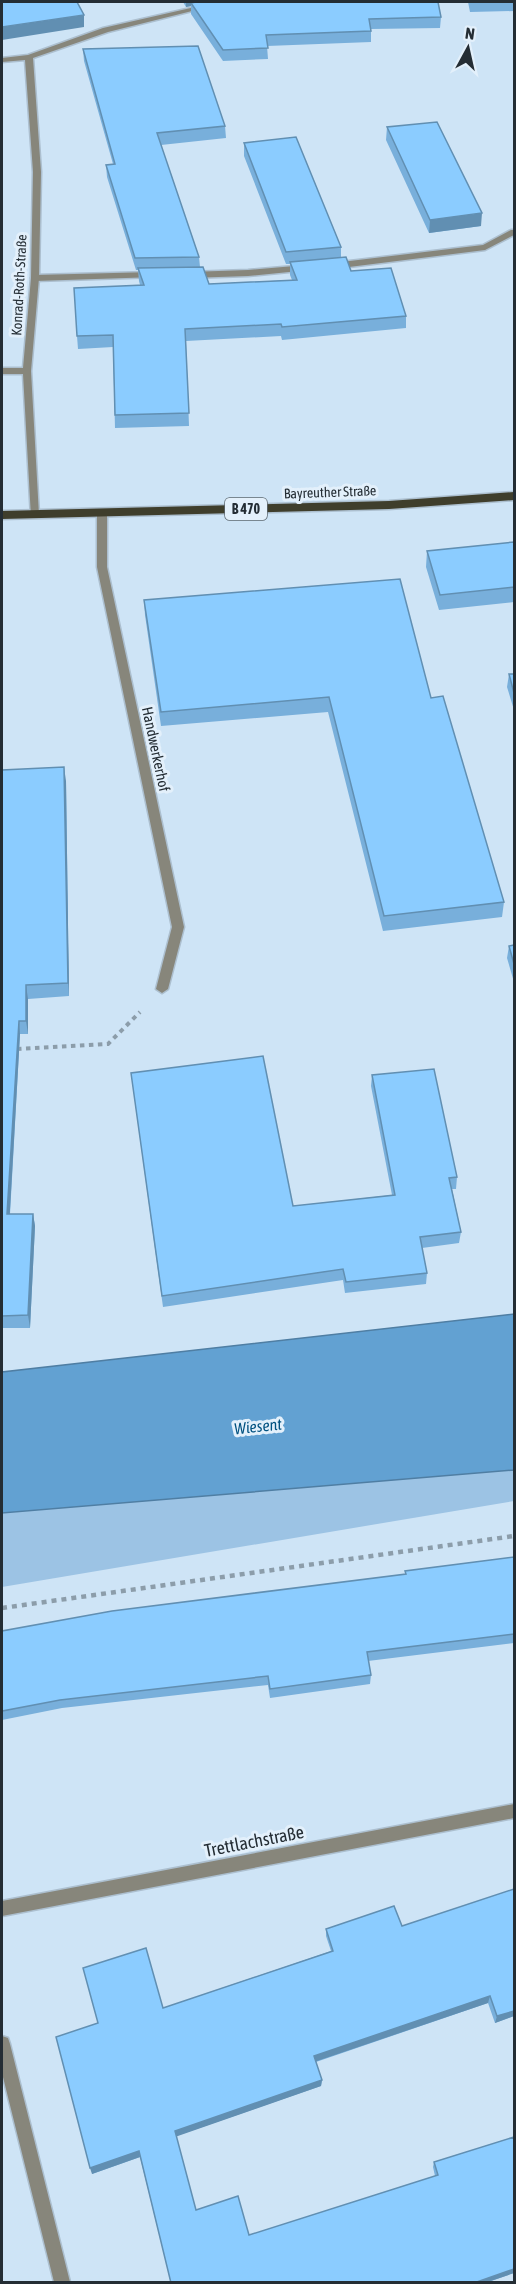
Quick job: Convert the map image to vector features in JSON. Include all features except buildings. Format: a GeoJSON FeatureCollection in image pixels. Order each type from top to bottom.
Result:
{"type":"FeatureCollection","features":[{"type":"Feature","properties":{"kind":"main road","name":"Bayreuther Straße"},"geometry":{"type":"LineString","coordinates":[[2,515],[389,505],[514,496]]}},
{"type":"Feature","properties":{"kind":"street"},"geometry":{"type":"LineString","coordinates":[[2,60],[29,57],[106,30],[224,2]]}},
{"type":"Feature","properties":{"kind":"street","name":"Konrad-Roth-Straße"},"geometry":{"type":"LineString","coordinates":[[29,57],[37,172],[35,278],[27,371],[34,515]]}},
{"type":"Feature","properties":{"kind":"street"},"geometry":{"type":"LineString","coordinates":[[177,275],[248,273],[353,264],[485,247],[514,232]]}},
{"type":"Feature","properties":{"kind":"street"},"geometry":{"type":"LineString","coordinates":[[35,278],[165,275]]}},
{"type":"Feature","properties":{"kind":"street"},"geometry":{"type":"LineString","coordinates":[[2,371],[27,371]]}},
{"type":"Feature","properties":{"kind":"street","name":"Handwerkerhof"},"geometry":{"type":"LineString","coordinates":[[102,514],[102,567],[178,927],[162,988]]}},
{"type":"Feature","properties":{"kind":"street","name":"Trettlachstraße"},"geometry":{"type":"LineString","coordinates":[[2,1909],[514,1811]]}},
{"type":"Feature","properties":{"kind":"street"},"geometry":{"type":"LineString","coordinates":[[2,2044],[62,2283]]}},
{"type":"Feature","properties":{"kind":"path"},"geometry":{"type":"LineString","coordinates":[[13,1050],[108,1044],[162,988]]}},
{"type":"Feature","properties":{"kind":"path"},"geometry":{"type":"LineString","coordinates":[[2,1608],[514,1536]]}},
{"type":"Feature","properties":{"kind":"shaded area"},"geometry":{"type":"Polygon","coordinates":[[[514,1470],[514,1501],[2,1587],[2,1513],[514,1470]]]}},
{"type":"Feature","properties":{"kind":"water","name":"Wiesent"},"geometry":{"type":"Polygon","coordinates":[[[514,1314],[514,1470],[2,1513],[2,1372],[514,1314]]]}}]}
